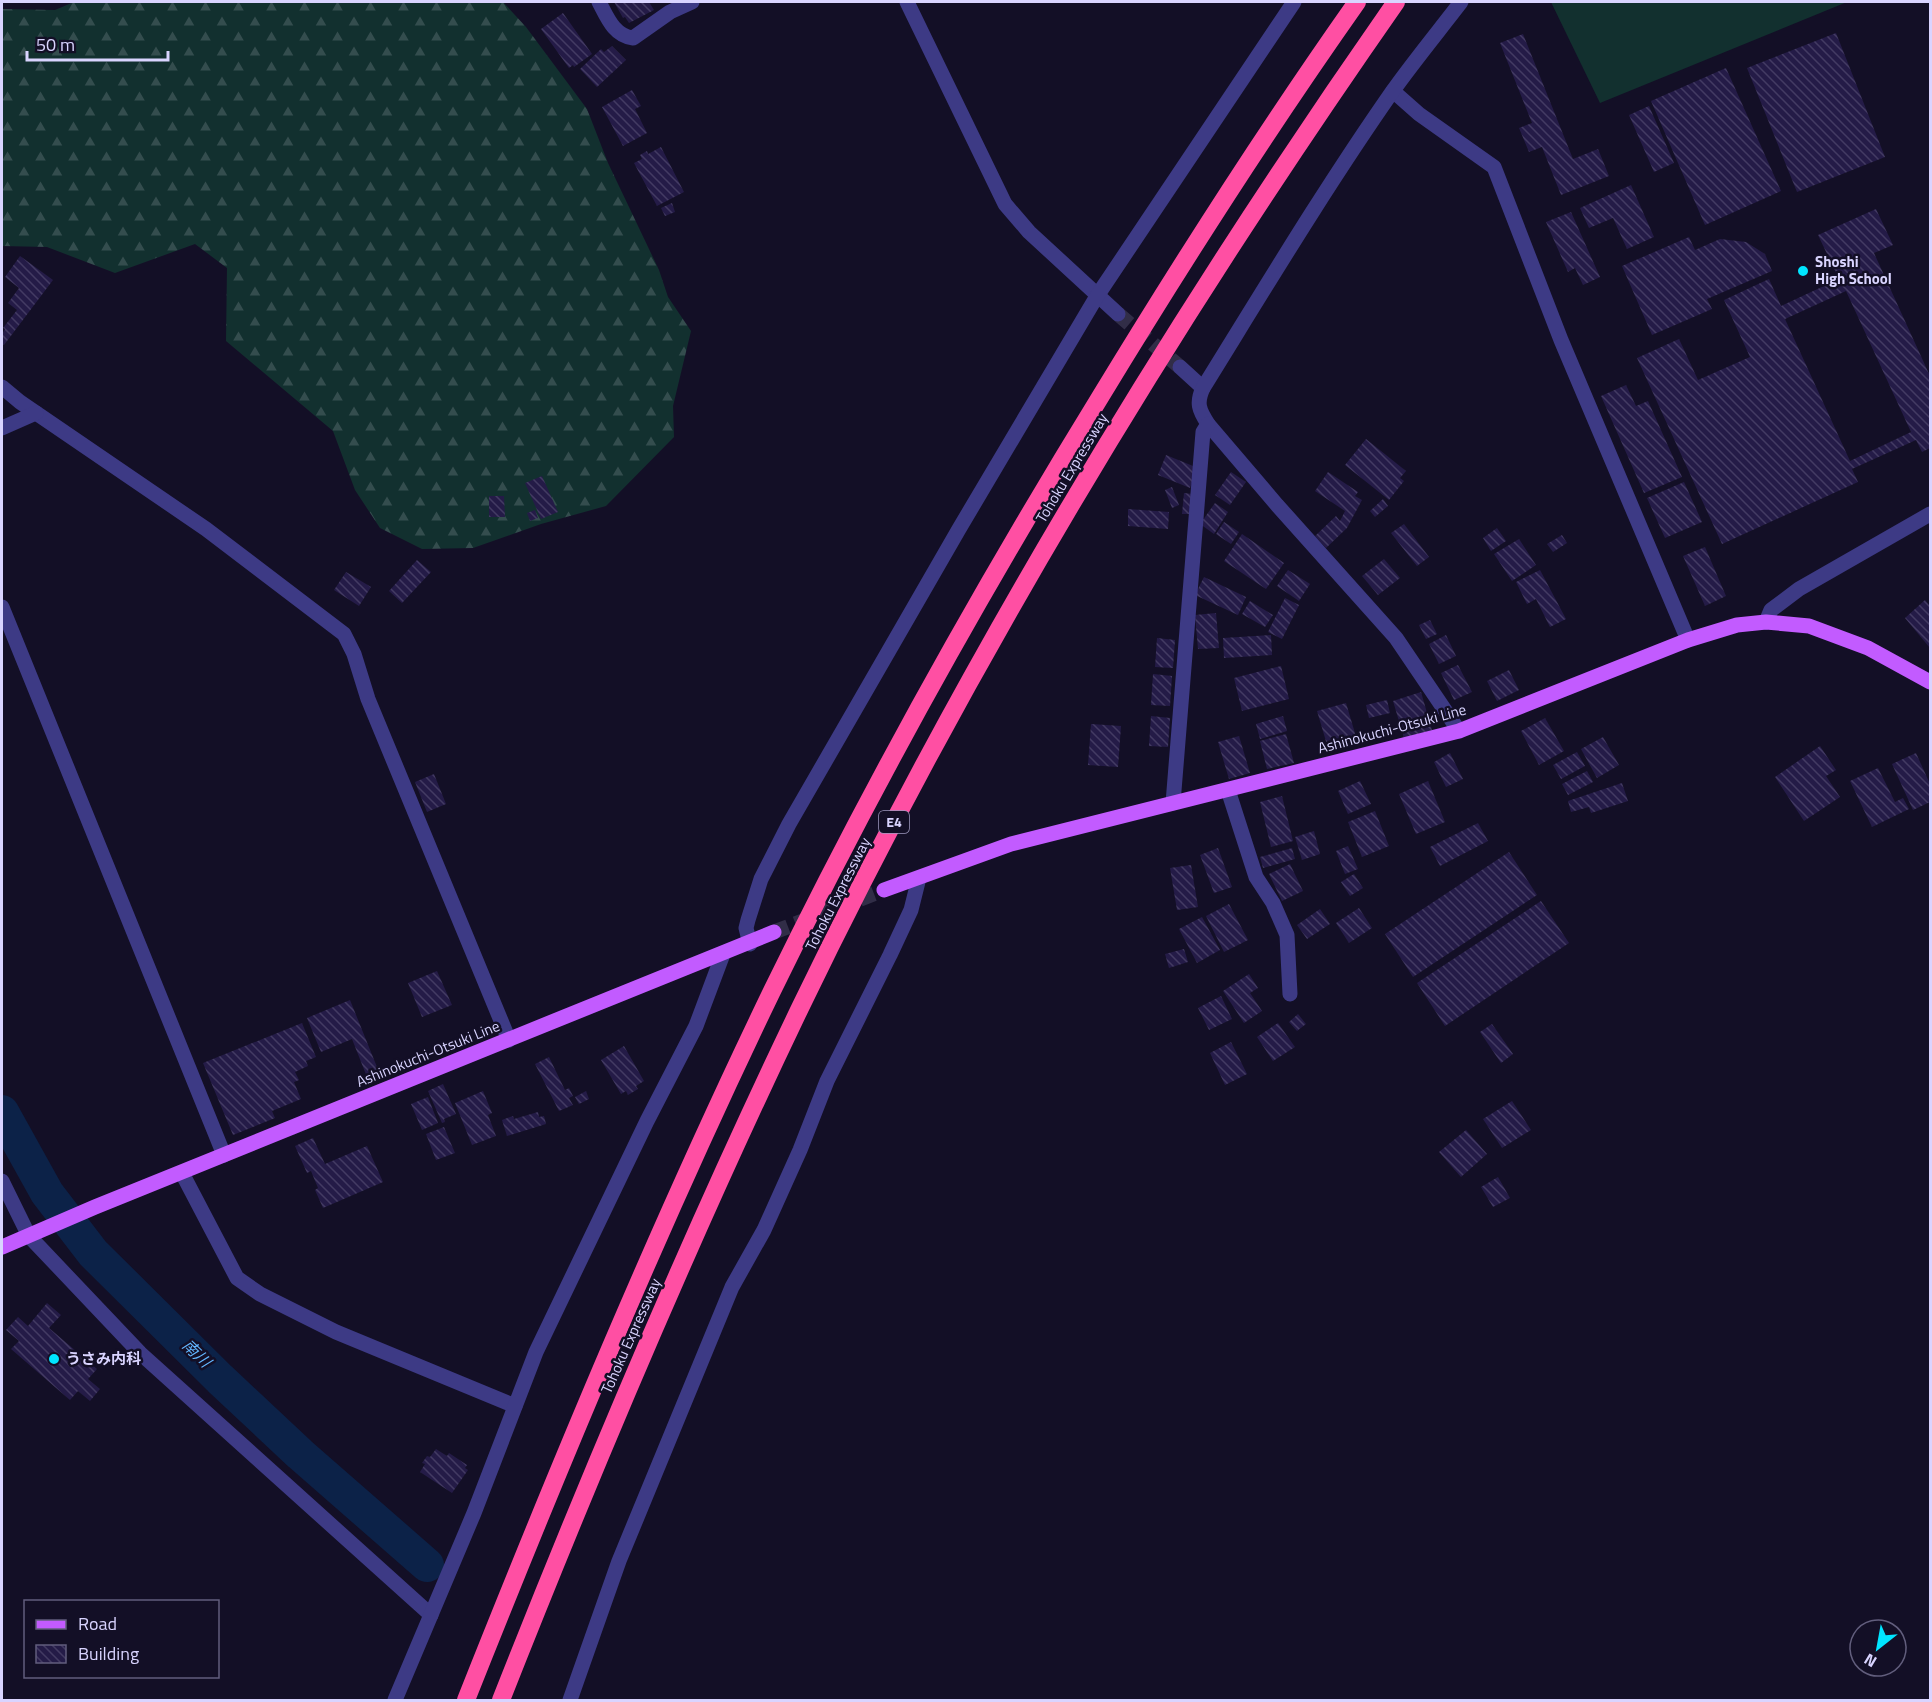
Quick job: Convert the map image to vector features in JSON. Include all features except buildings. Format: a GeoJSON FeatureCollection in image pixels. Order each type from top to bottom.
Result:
{"type":"FeatureCollection","features":[{"type":"Feature","properties":{"kind":"highway","name":"Tohoku Expressway"},"geometry":{"type":"LineString","coordinates":[[466,1701],[532,1533],[611,1346],[773,990],[867,805],[945,660],[1043,490],[1221,203],[1357,2]]}},
{"type":"Feature","properties":{"kind":"highway","name":"Tohoku Expressway"},"geometry":{"type":"LineString","coordinates":[[501,1701],[630,1383],[730,1157],[802,1005],[894,822],[1067,510],[1159,358],[1328,100],[1396,2]]}},
{"type":"Feature","properties":{"kind":"main road","name":"Ashinokuchi-Otsuki Line"},"geometry":{"type":"LineString","coordinates":[[884,890],[1011,844],[1459,731],[1688,640],[1737,625],[1766,622],[1809,626],[1850,640],[1881,654],[1930,682]]}},
{"type":"Feature","properties":{"kind":"main road","name":"Ashinokuchi-Otsuki Line"},"geometry":{"type":"LineString","coordinates":[[2,1247],[95,1207],[750,944],[774,932]]}},
{"type":"Feature","properties":{"kind":"street"},"geometry":{"type":"LineString","coordinates":[[599,2],[616,31],[628,37],[635,37],[667,7],[692,2]]}},
{"type":"Feature","properties":{"kind":"street"},"geometry":{"type":"LineString","coordinates":[[907,2],[1005,204],[1029,232],[1118,314]]}},
{"type":"Feature","properties":{"kind":"street"},"geometry":{"type":"LineString","coordinates":[[750,944],[746,928],[752,902],[761,879],[789,824],[954,538],[1097,296],[1294,2]]}},
{"type":"Feature","properties":{"kind":"street"},"geometry":{"type":"LineString","coordinates":[[1459,731],[1396,638],[1208,424],[1200,411],[1198,399],[1341,169],[1393,91],[1461,2]]}},
{"type":"Feature","properties":{"kind":"street"},"geometry":{"type":"LineString","coordinates":[[1393,91],[1419,114],[1494,167],[1561,340],[1688,640]]}},
{"type":"Feature","properties":{"kind":"street"},"geometry":{"type":"LineString","coordinates":[[1180,367],[1203,388]]}},
{"type":"Feature","properties":{"kind":"street"},"geometry":{"type":"LineString","coordinates":[[2,387],[206,529],[344,634],[351,644],[368,699],[509,1040]]}},
{"type":"Feature","properties":{"kind":"street"},"geometry":{"type":"LineString","coordinates":[[2,428],[36,412]]}},
{"type":"Feature","properties":{"kind":"street"},"geometry":{"type":"LineString","coordinates":[[1173,803],[1203,432],[1208,424]]}},
{"type":"Feature","properties":{"kind":"street"},"geometry":{"type":"LineString","coordinates":[[1766,622],[1771,610],[1799,589],[1930,514]]}},
{"type":"Feature","properties":{"kind":"street"},"geometry":{"type":"LineString","coordinates":[[2,607],[224,1155]]}},
{"type":"Feature","properties":{"kind":"street"},"geometry":{"type":"LineString","coordinates":[[1228,790],[1256,877],[1273,903],[1287,936],[1290,994]]}},
{"type":"Feature","properties":{"kind":"street"},"geometry":{"type":"LineString","coordinates":[[570,1701],[619,1561],[727,1298],[764,1230],[800,1150],[827,1081],[911,910],[919,878]]}},
{"type":"Feature","properties":{"kind":"street"},"geometry":{"type":"LineString","coordinates":[[395,1701],[474,1513],[536,1352],[647,1121],[696,1026],[723,954]]}},
{"type":"Feature","properties":{"kind":"street"},"geometry":{"type":"LineString","coordinates":[[182,1173],[237,1278],[260,1294],[336,1332],[515,1406]]}},
{"type":"Feature","properties":{"kind":"street"},"geometry":{"type":"LineString","coordinates":[[2,1181],[34,1234],[140,1353],[431,1615]]}},
{"type":"Feature","properties":{"kind":"green space"},"geometry":{"type":"Polygon","coordinates":[[[74,2],[503,2],[526,27],[587,109],[608,163],[659,270],[668,297],[691,331],[673,406],[674,437],[606,506],[541,524],[473,548],[422,549],[380,528],[355,490],[333,431],[226,341],[227,268],[195,244],[115,273],[47,247],[2,246],[2,9],[55,10],[74,2]]]}},
{"type":"Feature","properties":{"kind":"green space"},"geometry":{"type":"Polygon","coordinates":[[[1551,2],[1847,2],[1600,103],[1551,2]]]}},
{"type":"Feature","properties":{"kind":"waterway","name":"南川"},"geometry":{"type":"LineString","coordinates":[[2,1112],[47,1193],[93,1253],[220,1379],[300,1454],[427,1565]]}},
{"type":"Feature","properties":{"kind":"tunnel"},"geometry":{"type":"LineString","coordinates":[[1118,314],[1180,367]]}},
{"type":"Feature","properties":{"kind":"tunnel"},"geometry":{"type":"LineString","coordinates":[[774,932],[884,890]]}},
{"type":"Feature","properties":{"kind":"place","name":"Shoshi High School"},"geometry":{"type":"Point","coordinates":[1803,271]}},
{"type":"Feature","properties":{"kind":"place","name":"うさみ内科"},"geometry":{"type":"Point","coordinates":[54,1359]}}]}
